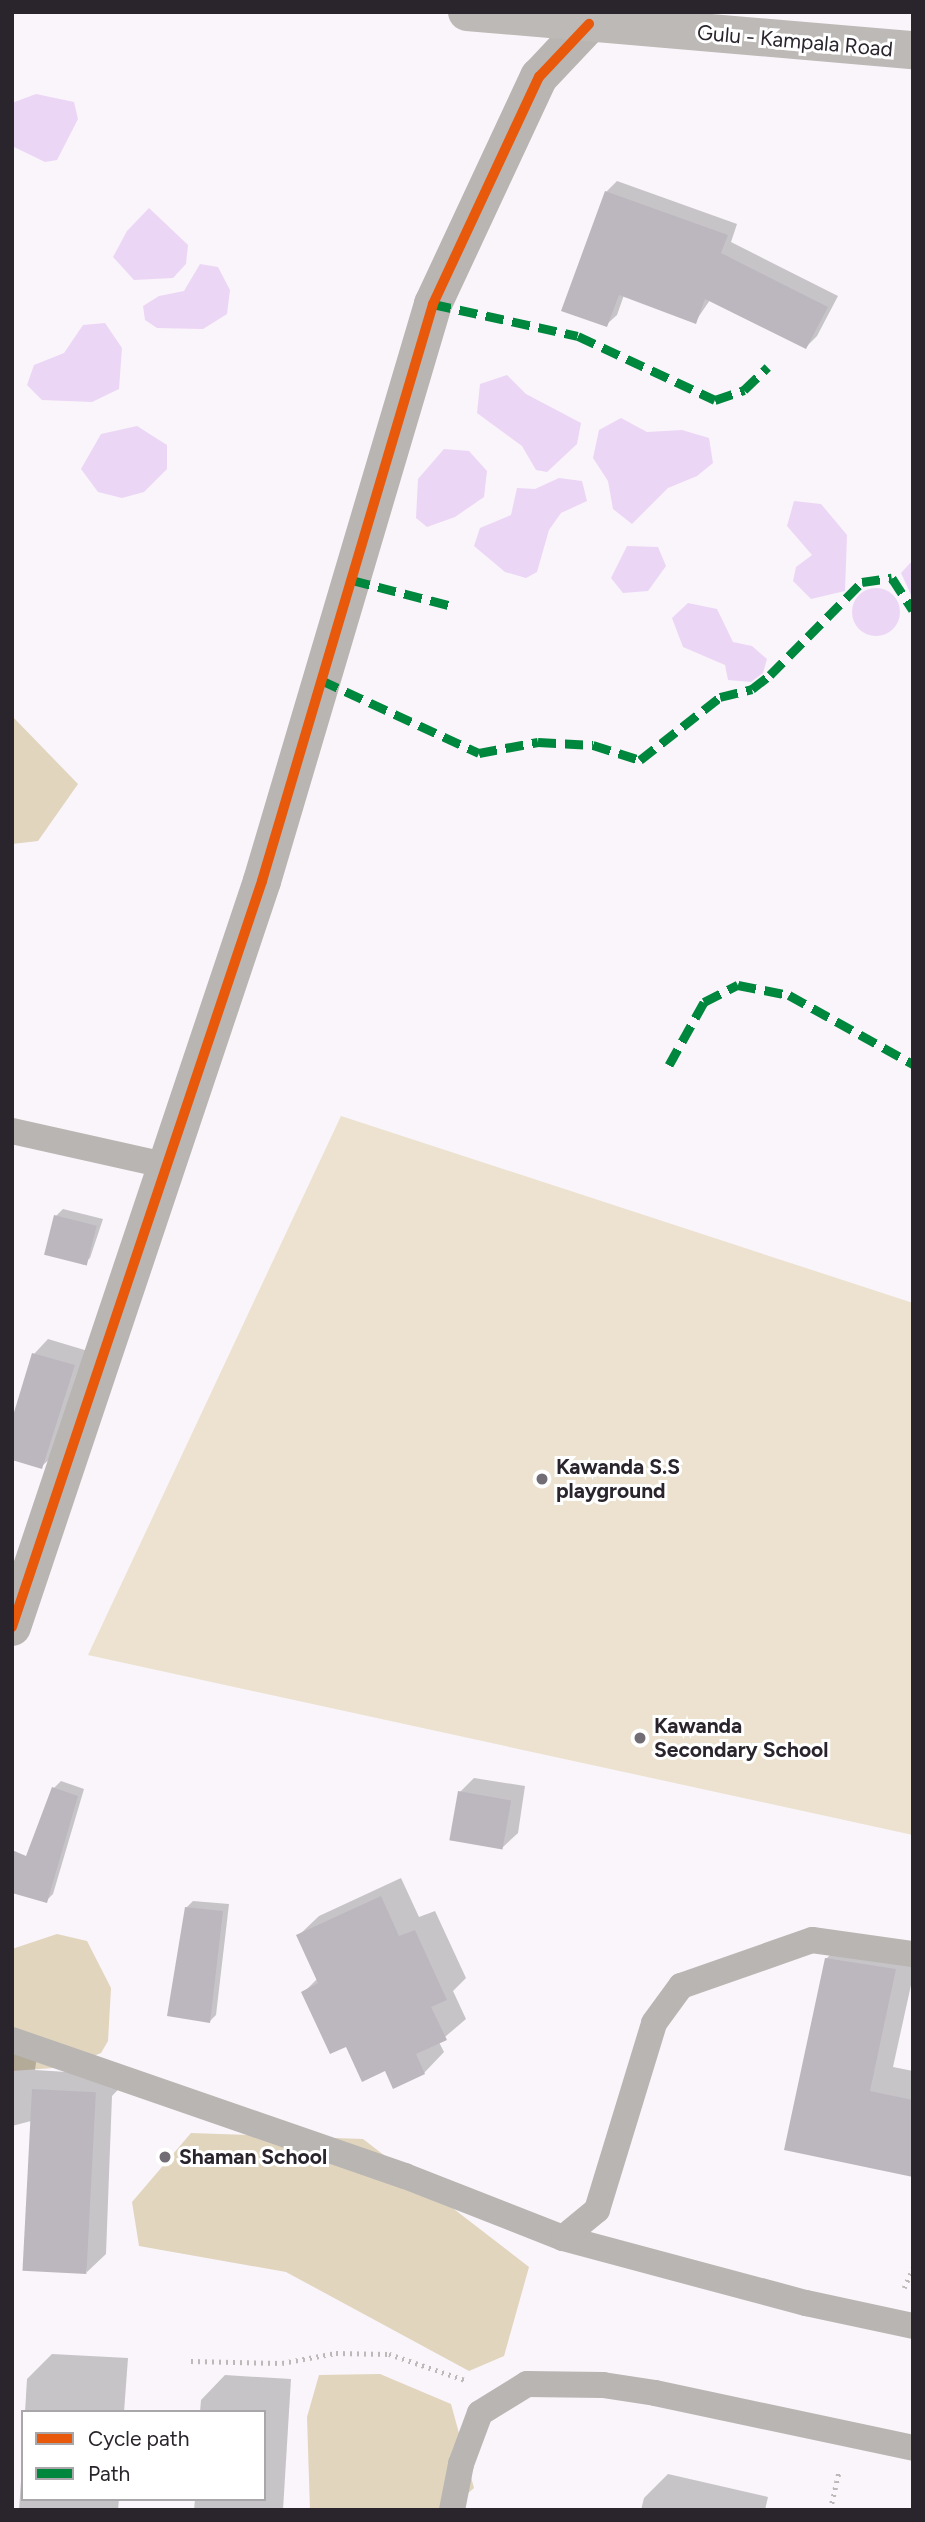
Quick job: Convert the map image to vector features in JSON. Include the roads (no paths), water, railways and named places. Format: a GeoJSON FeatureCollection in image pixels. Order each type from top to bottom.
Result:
{"type":"FeatureCollection","features":[{"type":"Feature","properties":{"kind":"main road","name":"Gulu - Kampala Road"},"geometry":{"type":"LineString","coordinates":[[467,12],[913,50]]}},
{"type":"Feature","properties":{"kind":"street"},"geometry":{"type":"LineString","coordinates":[[12,1627],[164,1165],[262,881],[433,304],[540,77],[589,23]]}},
{"type":"Feature","properties":{"kind":"lane"},"geometry":{"type":"LineString","coordinates":[[12,1131],[164,1165]]}},
{"type":"Feature","properties":{"kind":"lane"},"geometry":{"type":"LineString","coordinates":[[564,2238],[597,2210],[654,2023],[681,1986],[812,1940],[913,1954]]}},
{"type":"Feature","properties":{"kind":"lane"},"geometry":{"type":"LineString","coordinates":[[12,2040],[405,2176],[564,2238],[806,2303],[913,2326]]}},
{"type":"Feature","properties":{"kind":"lane"},"geometry":{"type":"LineString","coordinates":[[453,2510],[461,2465],[480,2413],[527,2384],[603,2385],[708,2402],[781,2423],[913,2448]]}},
{"type":"Feature","properties":{"kind":"place","name":"Kawanda S.S playground"},"geometry":{"type":"Point","coordinates":[542,1479]}},
{"type":"Feature","properties":{"kind":"place","name":"Kawanda Secondary School"},"geometry":{"type":"Point","coordinates":[640,1738]}},
{"type":"Feature","properties":{"kind":"place","name":"Shaman School"},"geometry":{"type":"Point","coordinates":[165,2157]}}]}
